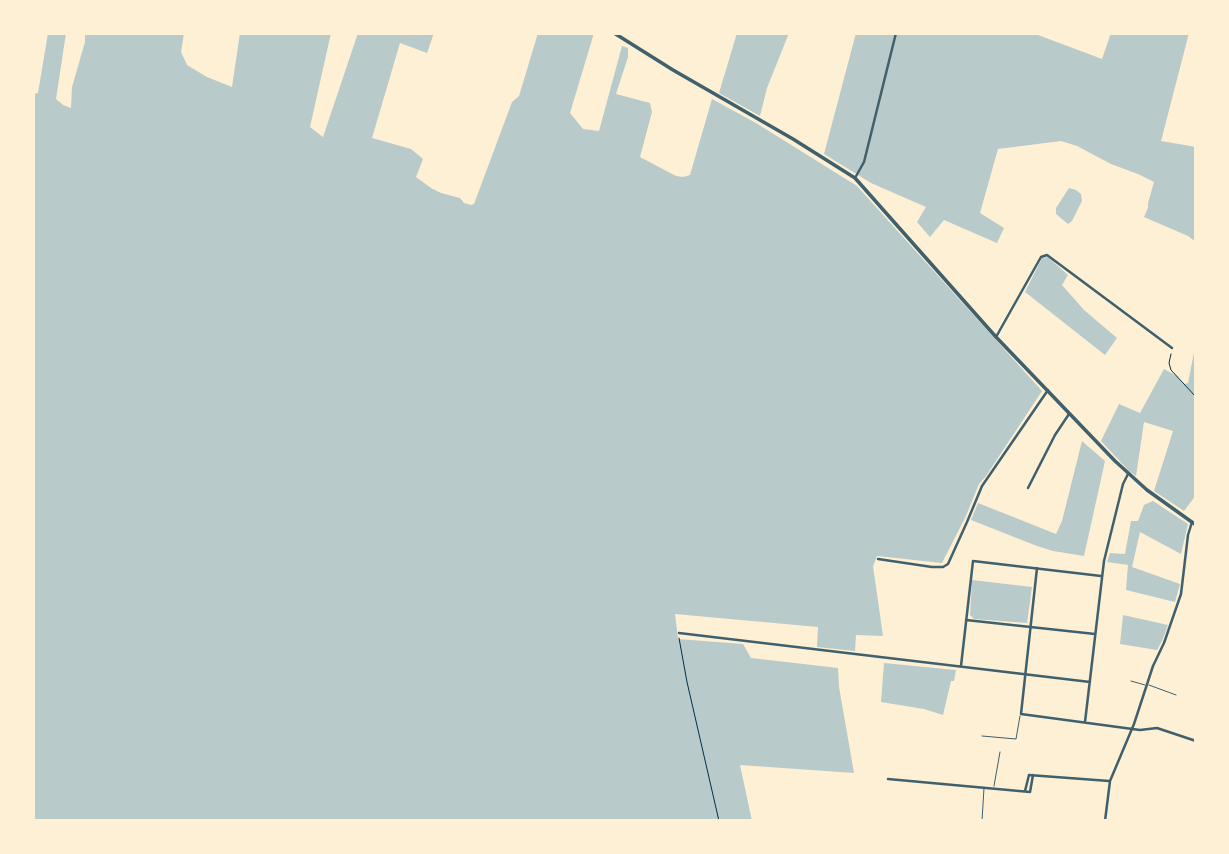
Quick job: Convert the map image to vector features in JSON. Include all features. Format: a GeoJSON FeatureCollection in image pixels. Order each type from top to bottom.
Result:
{"type":"FeatureCollection","features":[{"type":"Feature","properties":{"kind":"street"},"geometry":{"type":"LineString","coordinates":[[614,33],[855,178],[996,337],[1128,474],[1194,523],[1189,528],[1181,594],[1134,724],[1110,781],[1105,821]]}},
{"type":"Feature","properties":{"kind":"street"},"geometry":{"type":"LineString","coordinates":[[855,178],[864,162],[896,33]]}},
{"type":"Feature","properties":{"kind":"street"},"geometry":{"type":"LineString","coordinates":[[996,337],[1041,257],[1047,256],[1172,348]]}},
{"type":"Feature","properties":{"kind":"street"},"geometry":{"type":"LineString","coordinates":[[878,559],[932,568],[945,566],[984,481],[1048,390]]}},
{"type":"Feature","properties":{"kind":"street"},"geometry":{"type":"LineString","coordinates":[[1028,488],[1055,435],[1070,414]]}},
{"type":"Feature","properties":{"kind":"street"},"geometry":{"type":"LineString","coordinates":[[1085,723],[1106,552],[1128,474]]}},
{"type":"Feature","properties":{"kind":"street"},"geometry":{"type":"LineString","coordinates":[[961,666],[973,561],[1102,576]]}},
{"type":"Feature","properties":{"kind":"street"},"geometry":{"type":"LineString","coordinates":[[1037,568],[1021,715],[1142,731],[1157,728],[1196,741]]}},
{"type":"Feature","properties":{"kind":"street"},"geometry":{"type":"LineString","coordinates":[[966,620],[1095,634]]}},
{"type":"Feature","properties":{"kind":"street"},"geometry":{"type":"LineString","coordinates":[[679,634],[1090,682]]}},
{"type":"Feature","properties":{"kind":"street"},"geometry":{"type":"LineString","coordinates":[[888,779],[1026,791],[1031,791],[1033,775],[1110,781]]}},
{"type":"Feature","properties":{"kind":"lane"},"geometry":{"type":"LineString","coordinates":[[1131,681],[1176,695]]}},
{"type":"Feature","properties":{"kind":"lane"},"geometry":{"type":"LineString","coordinates":[[982,736],[1016,738],[1021,715]]}},
{"type":"Feature","properties":{"kind":"lane"},"geometry":{"type":"LineString","coordinates":[[993,788],[1000,752]]}},
{"type":"Feature","properties":{"kind":"lane"},"geometry":{"type":"LineString","coordinates":[[982,821],[984,788]]}},
{"type":"Feature","properties":{"kind":"path"},"geometry":{"type":"LineString","coordinates":[[1172,348],[1169,363],[1171,370],[1196,397]]}},
{"type":"Feature","properties":{"kind":"path"},"geometry":{"type":"LineString","coordinates":[[679,634],[687,682],[719,821]]}},
{"type":"Feature","properties":{"kind":"shaded area"},"geometry":{"type":"Polygon","coordinates":[[[48,33],[66,33],[56,99],[71,108],[72,87],[85,42],[85,33],[184,33],[181,52],[187,65],[232,87],[240,33],[331,33],[310,127],[323,137],[358,33],[434,33],[427,53],[400,43],[372,138],[411,149],[423,159],[416,177],[431,188],[460,198],[471,205],[474,204],[512,102],[519,96],[538,33],[594,33],[570,113],[583,129],[599,131],[622,46],[628,48],[628,57],[616,94],[650,103],[652,112],[640,157],[676,176],[690,175],[712,99],[857,186],[1042,391],[979,484],[942,563],[877,556],[873,566],[883,636],[856,635],[855,651],[817,647],[818,627],[675,614],[678,639],[743,644],[751,658],[838,668],[854,773],[740,765],[752,821],[33,821],[33,94],[38,93],[48,33]]]}},
{"type":"Feature","properties":{"kind":"shaded area"},"geometry":{"type":"Polygon","coordinates":[[[737,33],[789,33],[767,88],[760,116],[719,93],[737,33]]]}},
{"type":"Feature","properties":{"kind":"shaded area"},"geometry":{"type":"Polygon","coordinates":[[[856,33],[1038,33],[1102,59],[1111,33],[1189,33],[1161,141],[1196,147],[1196,242],[1144,217],[1154,182],[1061,141],[998,149],[980,213],[1004,228],[997,243],[944,220],[930,237],[917,222],[926,207],[871,183],[824,154],[856,33]]]}},
{"type":"Feature","properties":{"kind":"shaded area"},"geometry":{"type":"Polygon","coordinates":[[[1069,188],[1081,194],[1082,201],[1068,224],[1056,214],[1056,208],[1069,188]]]}},
{"type":"Feature","properties":{"kind":"shaded area"},"geometry":{"type":"Polygon","coordinates":[[[1048,257],[1068,275],[1062,285],[1084,310],[1117,338],[1105,355],[1025,292],[1042,258],[1048,257]]]}},
{"type":"Feature","properties":{"kind":"shaded area"},"geometry":{"type":"Polygon","coordinates":[[[1196,342],[1196,495],[1184,511],[1154,491],[1173,431],[1144,422],[1136,476],[1101,441],[1119,404],[1140,413],[1164,369],[1177,376],[1183,384],[1188,383],[1196,342]]]}},
{"type":"Feature","properties":{"kind":"shaded area"},"geometry":{"type":"Polygon","coordinates":[[[1082,441],[1105,461],[1084,556],[1037,546],[971,520],[978,503],[1056,534],[1062,521],[1082,441]]]}},
{"type":"Feature","properties":{"kind":"shaded area"},"geometry":{"type":"Polygon","coordinates":[[[1153,501],[1188,524],[1181,554],[1140,532],[1132,567],[1180,584],[1175,602],[1126,590],[1128,565],[1107,562],[1110,553],[1125,554],[1131,521],[1138,521],[1144,505],[1153,501]]]}},
{"type":"Feature","properties":{"kind":"shaded area"},"geometry":{"type":"Polygon","coordinates":[[[972,580],[1032,587],[1027,623],[974,619],[970,615],[972,580]]]}},
{"type":"Feature","properties":{"kind":"shaded area"},"geometry":{"type":"Polygon","coordinates":[[[1123,615],[1168,625],[1157,650],[1120,644],[1123,615]]]}},
{"type":"Feature","properties":{"kind":"shaded area"},"geometry":{"type":"Polygon","coordinates":[[[884,663],[956,670],[943,715],[881,702],[884,663]]]}}]}
